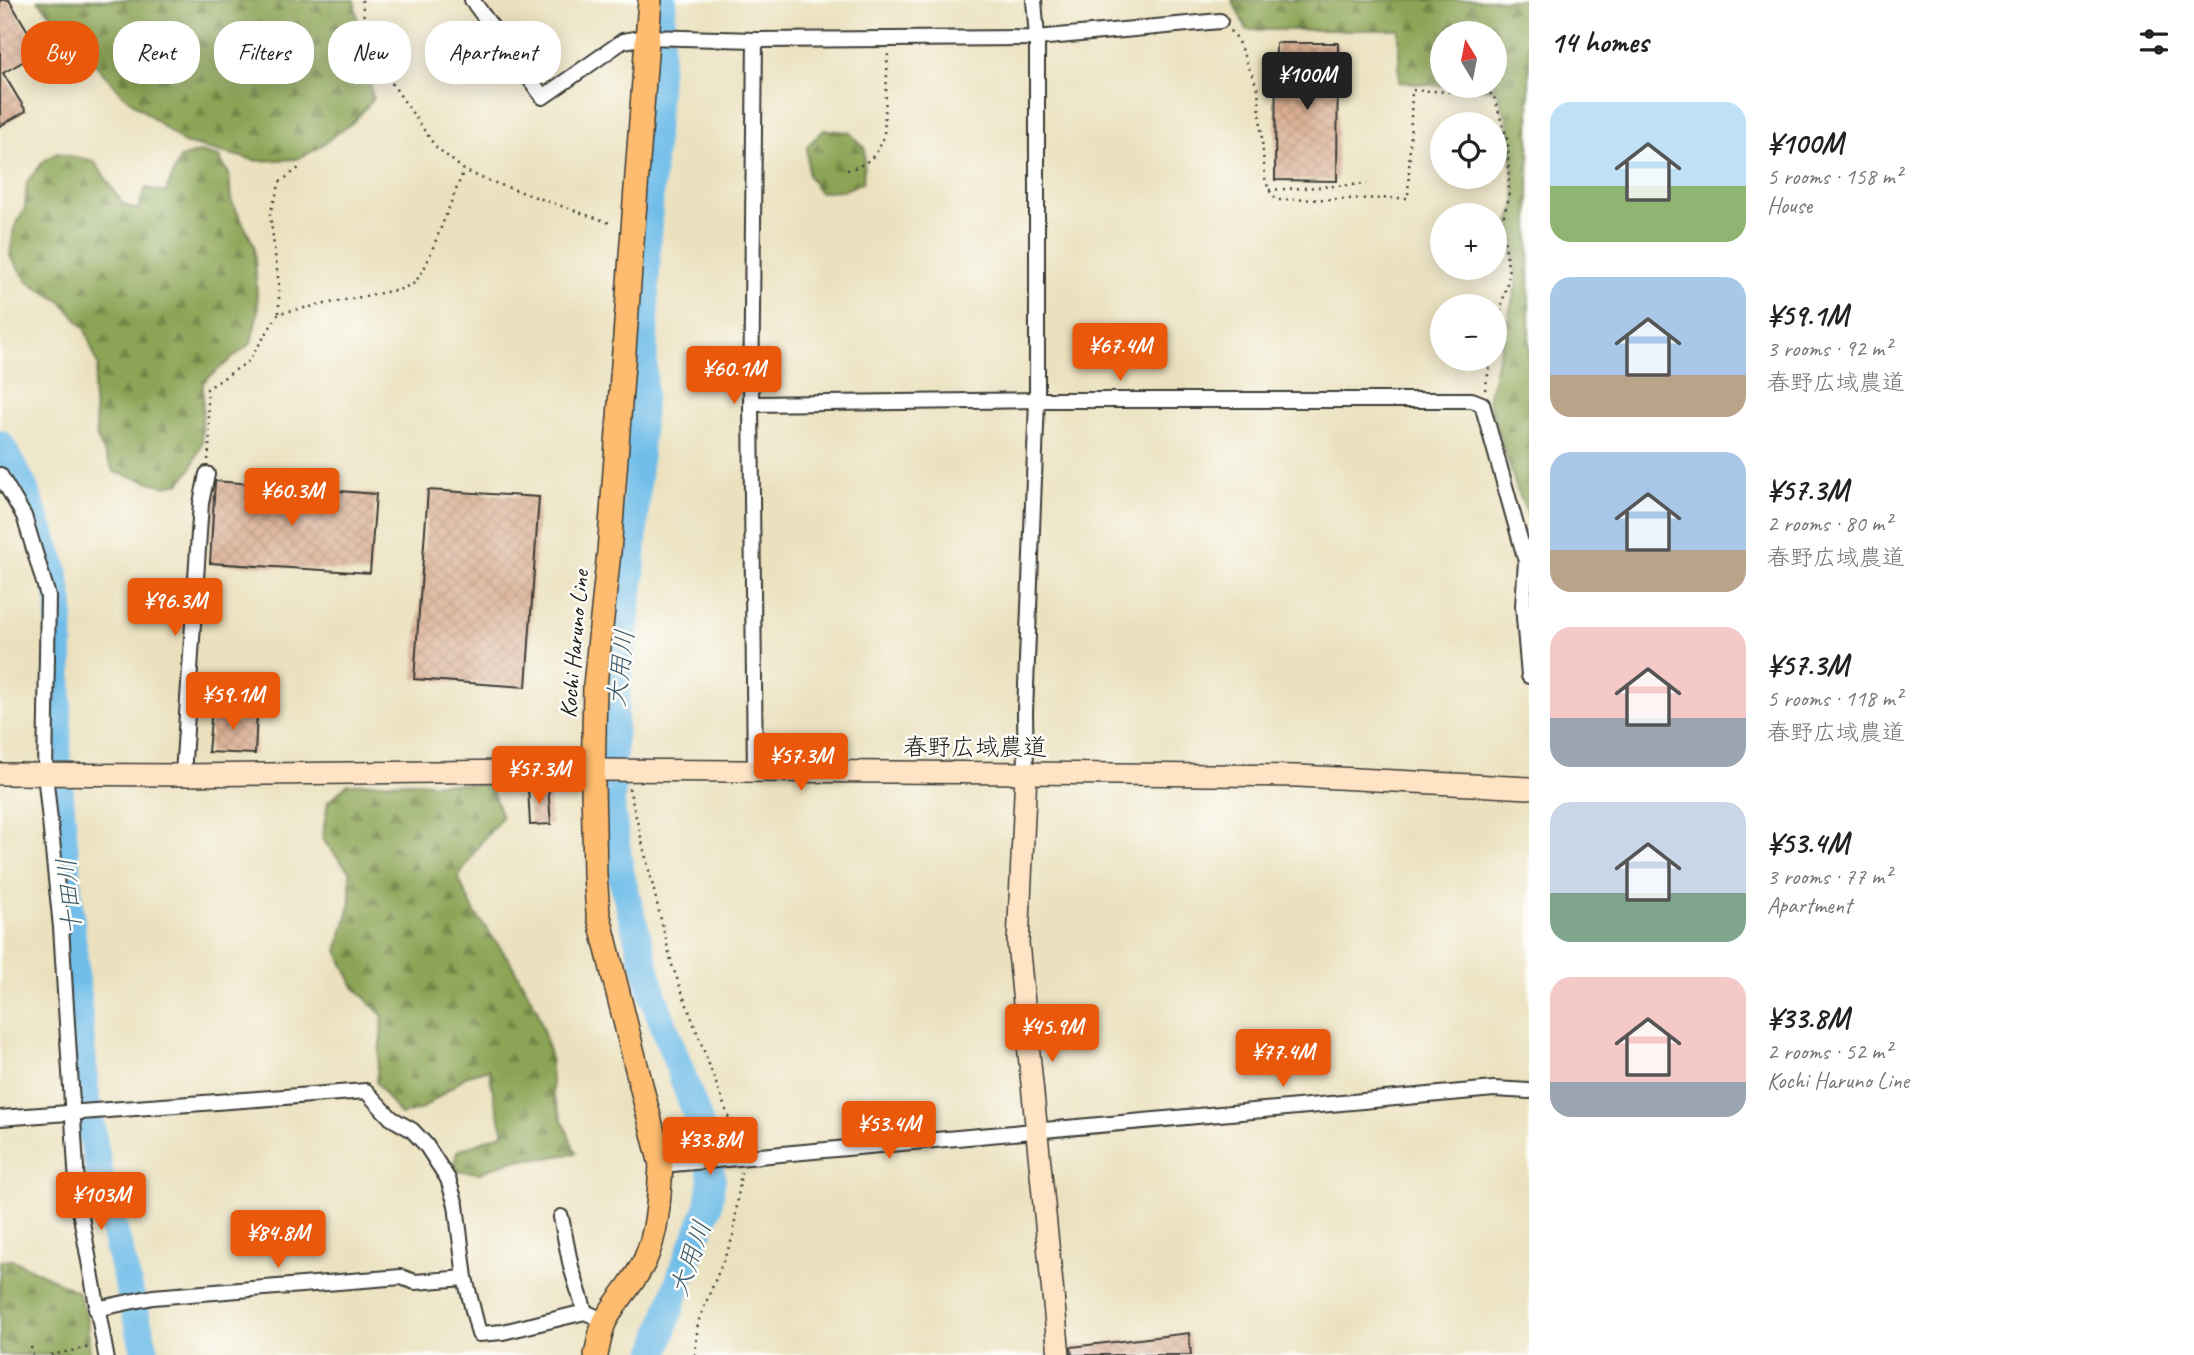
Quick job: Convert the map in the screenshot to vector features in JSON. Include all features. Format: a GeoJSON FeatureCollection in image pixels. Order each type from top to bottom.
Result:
{"type":"FeatureCollection","features":[{"type":"Feature","properties":{"kind":"main road","name":"Kochi Haruno Line"},"geometry":{"type":"LineString","coordinates":[[596,1355],[595,1317],[635,1279],[646,1258],[671,1163],[598,913],[593,770],[595,685],[609,552],[633,230],[651,37],[650,0]]}},
{"type":"Feature","properties":{"kind":"street"},"geometry":{"type":"LineString","coordinates":[[472,0],[543,97],[623,41],[651,37],[755,40],[1037,38],[1220,21]]}},
{"type":"Feature","properties":{"kind":"street"},"geometry":{"type":"LineString","coordinates":[[1034,0],[1037,38],[1037,400],[1018,943],[1059,1355]]}},
{"type":"Feature","properties":{"kind":"street"},"geometry":{"type":"LineString","coordinates":[[755,40],[751,404],[755,772]]}},
{"type":"Feature","properties":{"kind":"street"},"geometry":{"type":"LineString","coordinates":[[751,404],[1037,400],[1472,400],[1482,404],[1526,561],[1523,606],[1529,676]]}},
{"type":"Feature","properties":{"kind":"street"},"geometry":{"type":"LineString","coordinates":[[183,775],[201,503],[207,474]]}},
{"type":"Feature","properties":{"kind":"street"},"geometry":{"type":"LineString","coordinates":[[0,475],[24,516],[48,596],[45,696],[48,774],[61,927],[78,1200],[105,1349]]}},
{"type":"Feature","properties":{"kind":"street","name":"春野広域農道"},"geometry":{"type":"LineString","coordinates":[[0,774],[183,775],[593,770],[1299,776],[1529,788]]}},
{"type":"Feature","properties":{"kind":"street"},"geometry":{"type":"LineString","coordinates":[[671,1163],[1494,1088],[1529,1091]]}},
{"type":"Feature","properties":{"kind":"street"},"geometry":{"type":"LineString","coordinates":[[0,1118],[366,1091],[391,1118],[412,1130],[426,1145],[448,1179],[456,1205],[465,1278],[479,1334],[595,1317],[571,1267],[561,1217]]}},
{"type":"Feature","properties":{"kind":"street"},"geometry":{"type":"LineString","coordinates":[[96,1309],[167,1296],[401,1277],[415,1282],[465,1278]]}},
{"type":"Feature","properties":{"kind":"path"},"geometry":{"type":"LineString","coordinates":[[362,0],[367,47],[435,146],[464,170],[531,197],[633,230]]}},
{"type":"Feature","properties":{"kind":"path"},"geometry":{"type":"LineString","coordinates":[[1220,21],[1236,37],[1258,89],[1265,178],[1276,200],[1408,198],[1412,90],[1493,94],[1508,142],[1510,197],[1502,222],[1509,274],[1505,294]]}},
{"type":"Feature","properties":{"kind":"path"},"geometry":{"type":"LineString","coordinates":[[847,170],[861,167],[874,157],[884,136],[889,38]]}},
{"type":"Feature","properties":{"kind":"path"},"geometry":{"type":"LineString","coordinates":[[207,474],[210,437],[207,389],[249,361],[279,313],[279,286],[270,214],[280,182],[299,168]]}},
{"type":"Feature","properties":{"kind":"path"},"geometry":{"type":"LineString","coordinates":[[279,313],[401,289],[415,283],[426,265],[464,170]]}},
{"type":"Feature","properties":{"kind":"path"},"geometry":{"type":"LineString","coordinates":[[1269,190],[1367,184]]}},
{"type":"Feature","properties":{"kind":"path"},"geometry":{"type":"LineString","coordinates":[[1482,404],[1489,371]]}},
{"type":"Feature","properties":{"kind":"path"},"geometry":{"type":"LineString","coordinates":[[625,771],[672,965],[740,1156],[733,1237],[698,1322],[695,1355]]}},
{"type":"Feature","properties":{"kind":"path"},"geometry":{"type":"LineString","coordinates":[[31,1347],[33,1355]]}},
{"type":"Feature","properties":{"kind":"path"},"geometry":{"type":"LineString","coordinates":[[51,1355],[105,1349]]}},
{"type":"Feature","properties":{"kind":"green space"},"geometry":{"type":"Polygon","coordinates":[[[38,0],[354,0],[358,21],[328,21],[328,84],[370,84],[373,100],[353,122],[315,150],[297,159],[258,161],[184,143],[121,93],[99,68],[99,21],[57,21],[38,0]]]}},
{"type":"Feature","properties":{"kind":"green space"},"geometry":{"type":"Polygon","coordinates":[[[1232,0],[1529,0],[1529,518],[1516,487],[1488,400],[1495,371],[1507,371],[1507,322],[1517,281],[1508,225],[1516,204],[1508,122],[1507,112],[1504,112],[1499,98],[1507,98],[1507,21],[1430,21],[1430,85],[1399,82],[1399,30],[1247,30],[1232,0]]]}},
{"type":"Feature","properties":{"kind":"green space"},"geometry":{"type":"Polygon","coordinates":[[[824,130],[849,132],[865,149],[863,182],[845,190],[819,192],[808,175],[807,146],[824,130]]]}},
{"type":"Feature","properties":{"kind":"green space"},"geometry":{"type":"Polygon","coordinates":[[[200,152],[219,157],[229,174],[231,200],[254,245],[258,311],[251,343],[203,382],[202,444],[191,469],[180,483],[165,486],[114,472],[97,438],[93,389],[98,366],[85,329],[62,302],[28,282],[10,256],[14,228],[25,208],[27,182],[44,161],[57,153],[94,161],[123,204],[137,210],[146,188],[165,193],[180,158],[200,152]]]}},
{"type":"Feature","properties":{"kind":"green space"},"geometry":{"type":"Polygon","coordinates":[[[404,782],[490,785],[502,817],[479,845],[458,878],[475,913],[510,961],[537,1009],[550,1055],[553,1097],[576,1153],[514,1160],[479,1173],[453,1170],[457,1151],[504,1133],[489,1069],[468,1075],[422,1109],[400,1115],[376,1082],[383,1016],[354,987],[337,951],[350,906],[350,872],[322,839],[328,802],[348,784],[404,782]]]}},
{"type":"Feature","properties":{"kind":"green space"},"geometry":{"type":"Polygon","coordinates":[[[13,1260],[78,1292],[87,1318],[90,1355],[0,1355],[0,1261],[13,1260]]]}},
{"type":"Feature","properties":{"kind":"building"},"geometry":{"type":"Polygon","coordinates":[[[0,0],[9,0],[22,21],[21,63],[3,73],[26,111],[0,126],[0,0]]]}},
{"type":"Feature","properties":{"kind":"building"},"geometry":{"type":"Polygon","coordinates":[[[1276,43],[1338,43],[1337,181],[1275,180],[1276,43]]]}},
{"type":"Feature","properties":{"kind":"building"},"geometry":{"type":"Polygon","coordinates":[[[215,481],[376,494],[370,573],[210,563],[215,481]]]}},
{"type":"Feature","properties":{"kind":"building"},"geometry":{"type":"Polygon","coordinates":[[[428,490],[539,497],[526,687],[414,679],[428,490]]]}},
{"type":"Feature","properties":{"kind":"building"},"geometry":{"type":"Polygon","coordinates":[[[212,708],[257,712],[255,754],[208,752],[212,708]]]}},
{"type":"Feature","properties":{"kind":"building"},"geometry":{"type":"Polygon","coordinates":[[[548,786],[551,824],[530,825],[528,787],[548,786]]]}},
{"type":"Feature","properties":{"kind":"building"},"geometry":{"type":"Polygon","coordinates":[[[1189,1333],[1191,1355],[1072,1355],[1071,1347],[1189,1333]]]}},
{"type":"Feature","properties":{"kind":"waterway","name":"大用川"},"geometry":{"type":"LineString","coordinates":[[655,1355],[682,1272],[708,1208],[712,1177],[698,1119],[653,996],[620,871],[611,807],[614,713],[631,576],[643,386],[647,236],[663,0]]}},
{"type":"Feature","properties":{"kind":"waterway","name":"十田川"},"geometry":{"type":"LineString","coordinates":[[0,444],[23,485],[54,569],[60,603],[57,760],[86,1100],[99,1171],[146,1355]]}}]}
